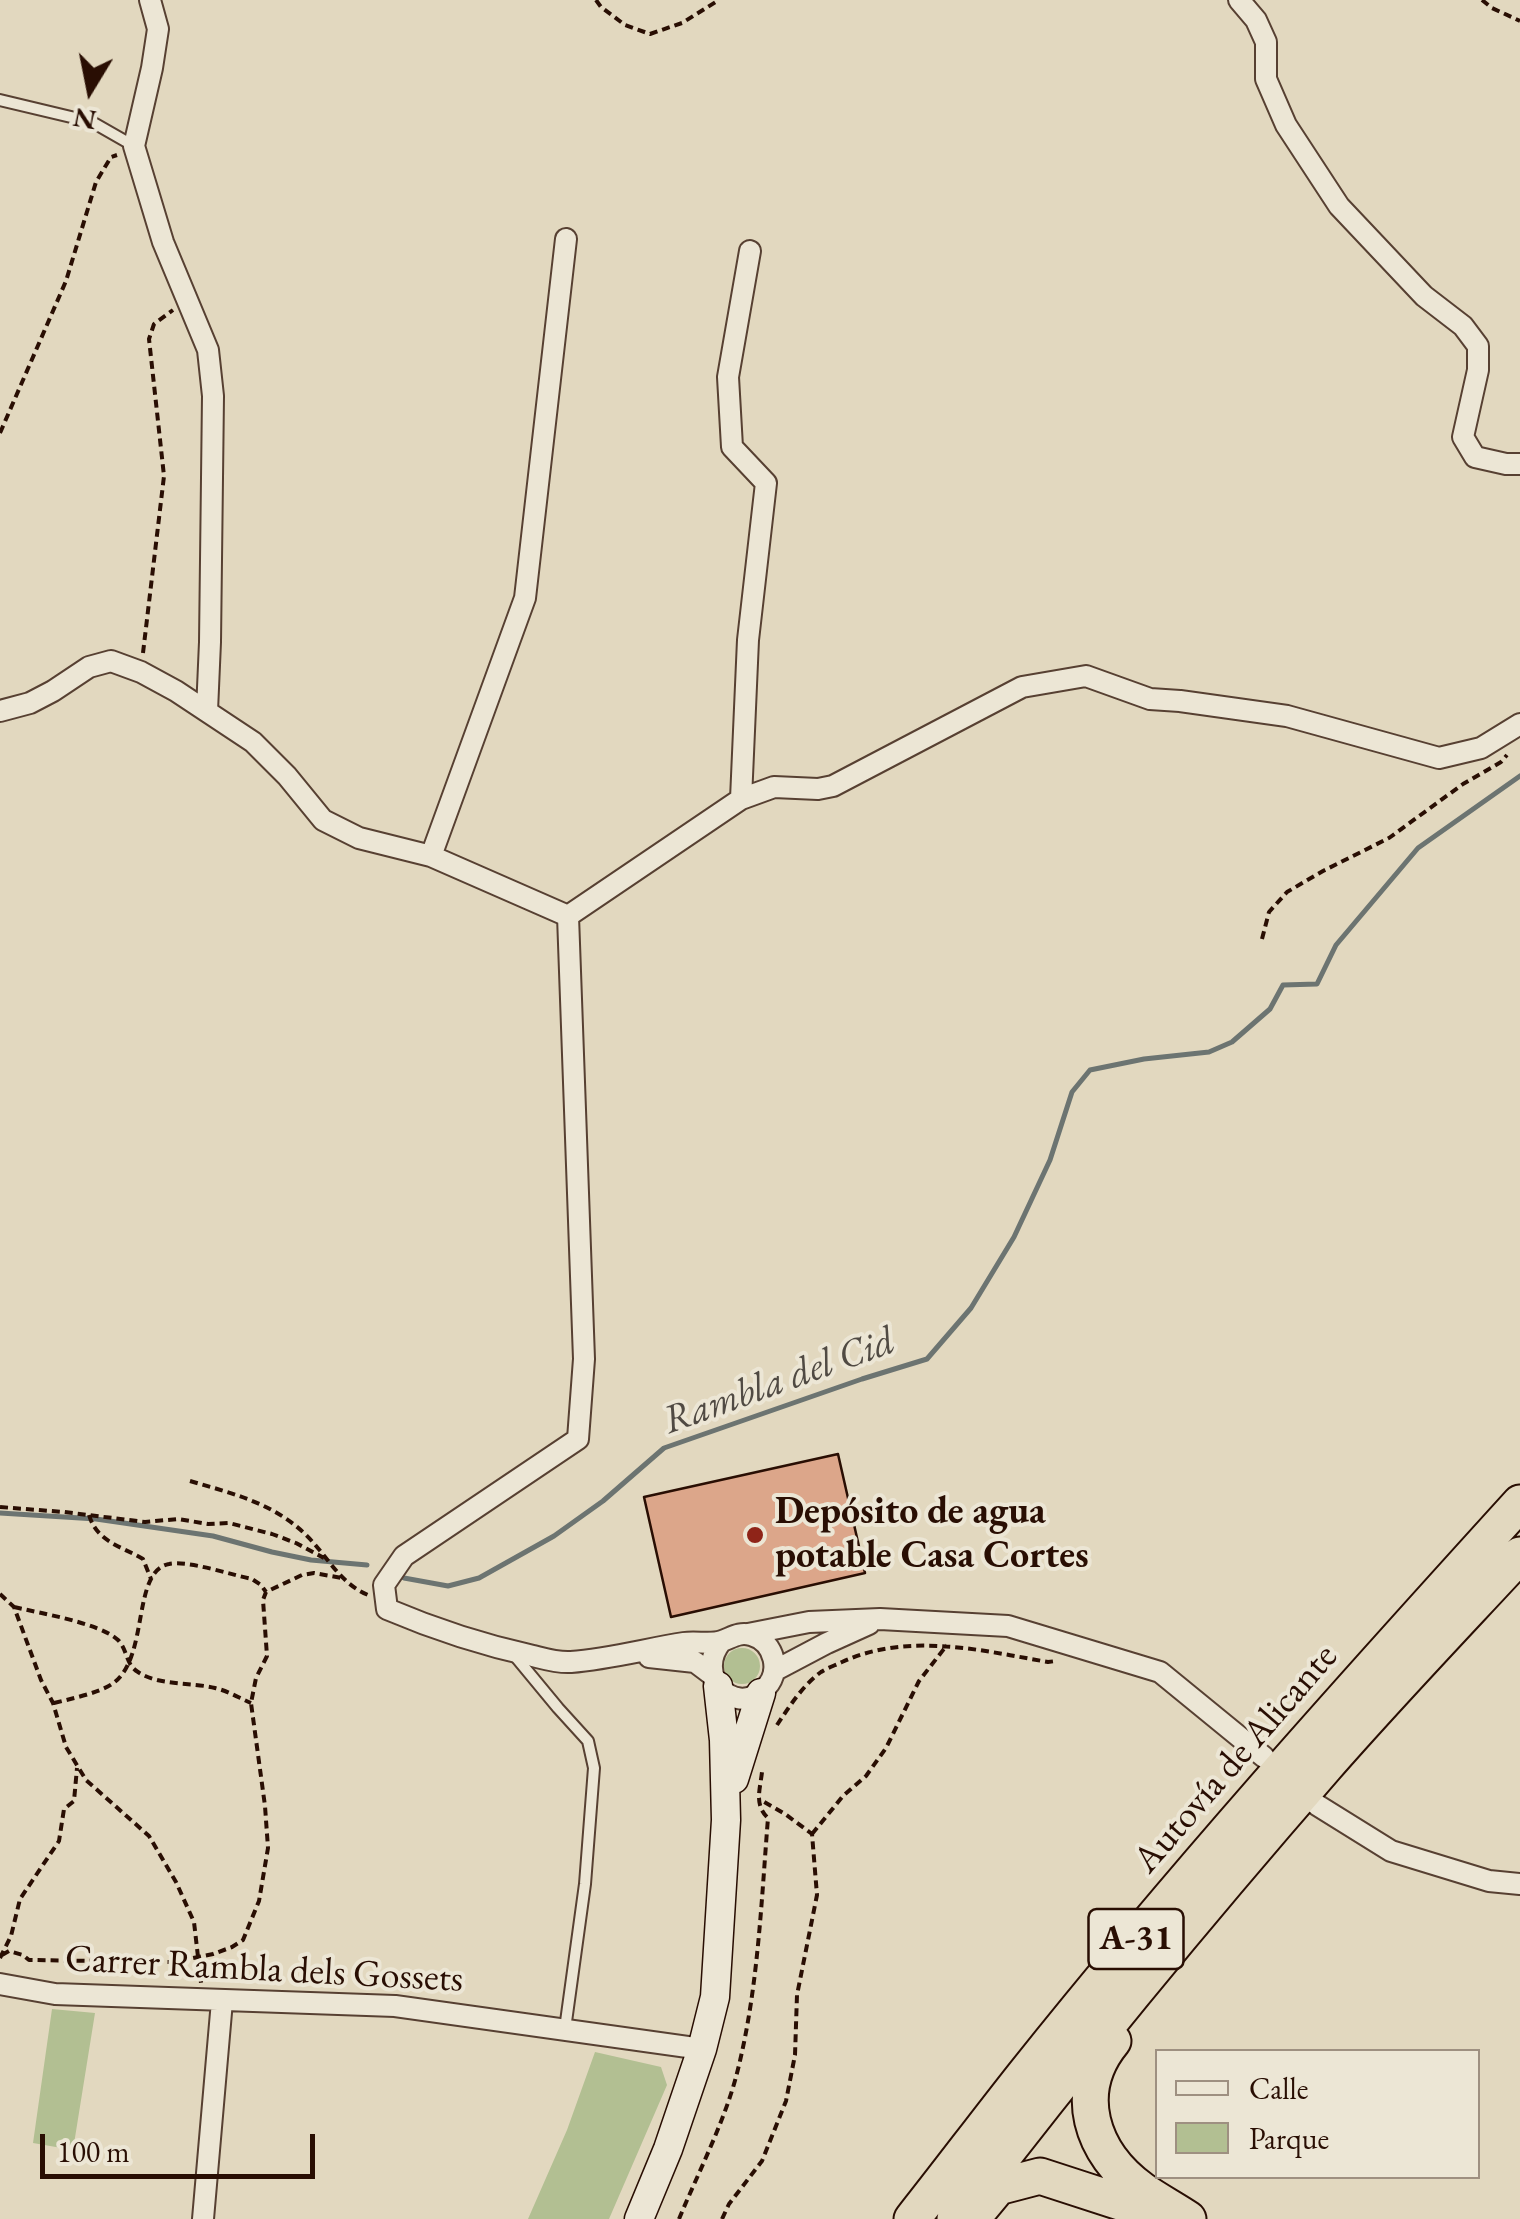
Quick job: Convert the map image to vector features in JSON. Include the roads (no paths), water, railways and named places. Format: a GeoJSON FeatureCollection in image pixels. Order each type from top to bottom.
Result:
{"type":"FeatureCollection","features":[{"type":"Feature","properties":{"kind":"highway","name":"Autovía de Alicante"},"geometry":{"type":"LineString","coordinates":[[912,2219],[1024,2074],[1194,1870],[1520,1503]]}},
{"type":"Feature","properties":{"kind":"highway","name":"Autovía de Alicante"},"geometry":{"type":"LineString","coordinates":[[955,2219],[1150,1972],[1327,1765],[1520,1555]]}},
{"type":"Feature","properties":{"kind":"highway"},"geometry":{"type":"LineString","coordinates":[[1150,1972],[1139,2010],[1101,2055],[1091,2079],[1090,2113],[1103,2151],[1138,2188],[1188,2219]]}},
{"type":"Feature","properties":{"kind":"highway"},"geometry":{"type":"LineString","coordinates":[[972,2219],[998,2187],[1040,2176],[1175,2219]]}},
{"type":"Feature","properties":{"kind":"street"},"geometry":{"type":"LineString","coordinates":[[150,0],[158,29],[134,146],[163,242],[208,350],[213,396],[207,711]]}},
{"type":"Feature","properties":{"kind":"street"},"geometry":{"type":"LineString","coordinates":[[1239,0],[1256,20],[1266,42],[1266,80],[1286,125],[1339,206],[1424,296],[1464,326],[1478,346],[1478,370],[1463,437],[1475,457],[1520,464]]}},
{"type":"Feature","properties":{"kind":"street"},"geometry":{"type":"LineString","coordinates":[[431,856],[525,598],[566,240]]}},
{"type":"Feature","properties":{"kind":"street"},"geometry":{"type":"LineString","coordinates":[[740,798],[748,640],[766,483],[732,447],[728,376],[750,251]]}},
{"type":"Feature","properties":{"kind":"street"},"geometry":{"type":"LineString","coordinates":[[0,711],[30,703],[89,667],[110,661],[141,672],[253,742],[288,776],[323,820],[359,838],[431,856],[568,916]]}},
{"type":"Feature","properties":{"kind":"street"},"geometry":{"type":"LineString","coordinates":[[568,916],[740,798],[774,786],[818,790],[833,786],[1022,688],[1086,676],[1150,700],[1287,716],[1439,758],[1481,748],[1520,724]]}},
{"type":"Feature","properties":{"kind":"street"},"geometry":{"type":"LineString","coordinates":[[568,916],[584,1359],[578,1439],[404,1556],[384,1585],[387,1609],[420,1624],[565,1663],[689,1642],[721,1642],[734,1635],[809,1622],[880,1619],[1008,1626],[1160,1672],[1264,1757]]}},
{"type":"Feature","properties":{"kind":"street"},"geometry":{"type":"LineString","coordinates":[[612,1657],[664,1657],[695,1662],[730,1696],[746,1698],[826,1642],[880,1619]]}},
{"type":"Feature","properties":{"kind":"street"},"geometry":{"type":"LineString","coordinates":[[726,1820],[736,1768],[775,1663],[763,1641],[748,1634]]}},
{"type":"Feature","properties":{"kind":"street"},"geometry":{"type":"LineString","coordinates":[[639,2219],[702,2050],[714,1998],[726,1820],[724,1740],[712,1657],[721,1642]]}},
{"type":"Feature","properties":{"kind":"street"},"geometry":{"type":"LineString","coordinates":[[1317,1805],[1391,1851],[1490,1881],[1520,1884]]}},
{"type":"Feature","properties":{"kind":"street","name":"Carrer Rambla dels Gossets"},"geometry":{"type":"LineString","coordinates":[[0,1984],[56,1994],[395,2006],[702,2050]]}},
{"type":"Feature","properties":{"kind":"street"},"geometry":{"type":"LineString","coordinates":[[203,2219],[222,2001]]}},
{"type":"Feature","properties":{"kind":"lane"},"geometry":{"type":"LineString","coordinates":[[0,100],[92,122],[134,146]]}},
{"type":"Feature","properties":{"kind":"lane"},"geometry":{"type":"LineString","coordinates":[[512,1651],[588,1741],[594,1768],[585,1884],[564,2030]]}},
{"type":"Feature","properties":{"kind":"waterway","name":"Rambla del Cid"},"geometry":{"type":"LineString","coordinates":[[404,1578],[448,1586],[479,1578],[554,1536],[603,1501],[664,1448],[927,1359],[971,1308],[1014,1237],[1050,1160],[1072,1092],[1090,1070],[1209,1052],[1232,1042],[1270,1009],[1283,985],[1317,984],[1336,945],[1418,848],[1520,776]]}},
{"type":"Feature","properties":{"kind":"waterway","name":"Rambla del Cid"},"geometry":{"type":"LineString","coordinates":[[0,1513],[96,1519],[213,1536],[311,1560],[367,1565]]}},
{"type":"Feature","properties":{"kind":"place","name":"Depósito de agua potable Casa Cortes"},"geometry":{"type":"Point","coordinates":[755,1535]}}]}
